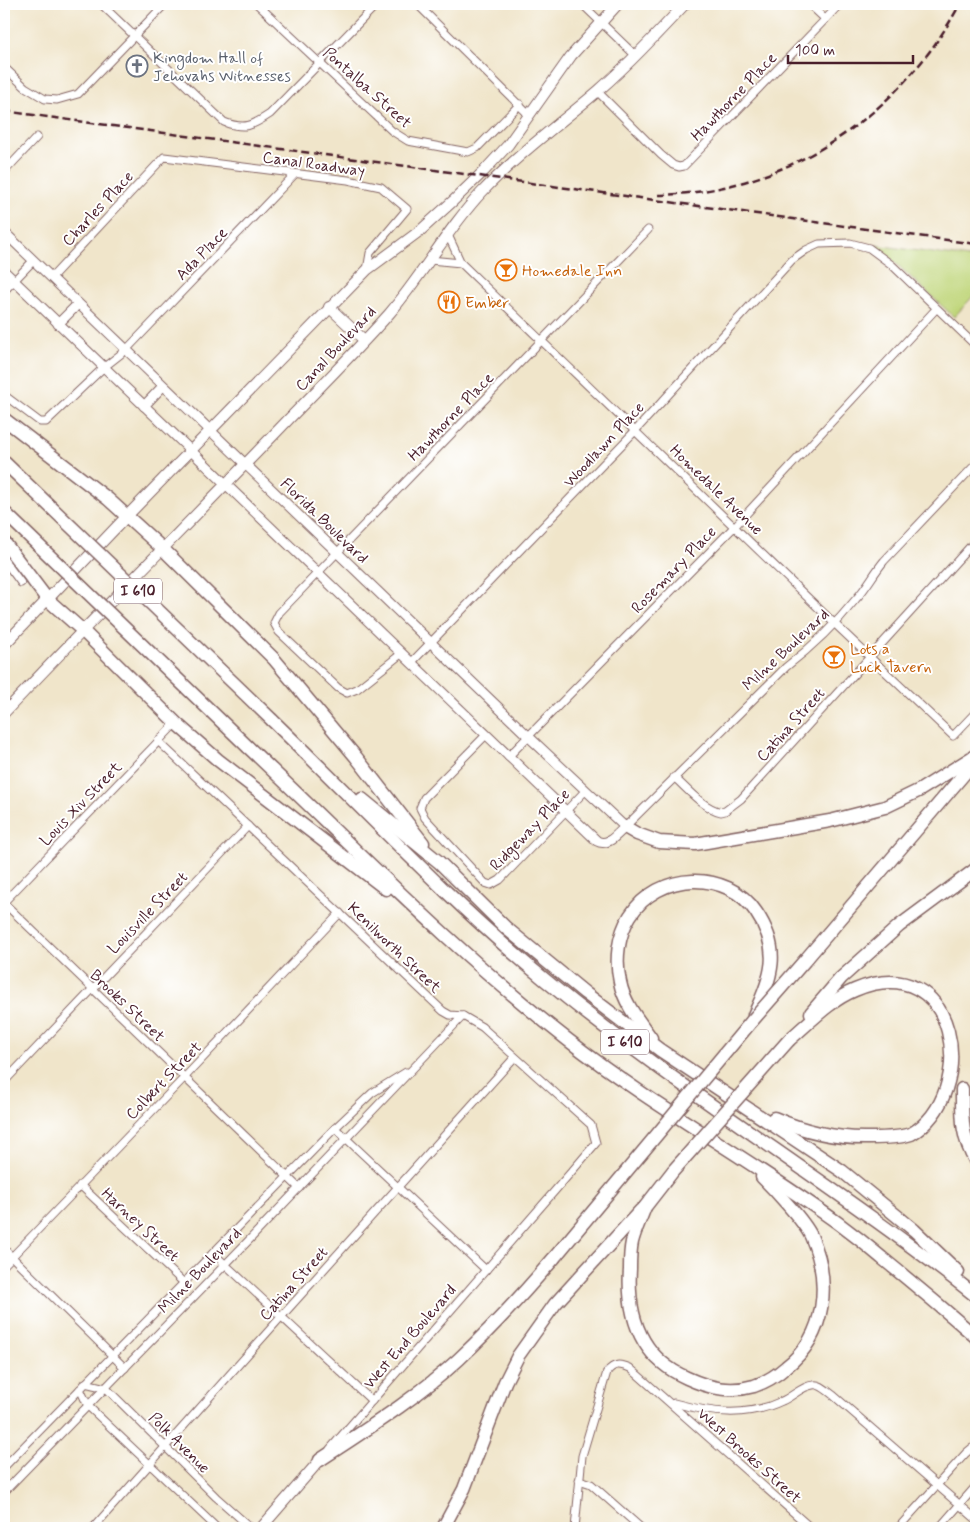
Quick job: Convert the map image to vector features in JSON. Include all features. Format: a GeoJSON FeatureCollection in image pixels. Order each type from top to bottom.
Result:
{"type":"FeatureCollection","features":[{"type":"Feature","properties":{"kind":"highway"},"geometry":{"type":"LineString","coordinates":[[4,419],[108,499],[163,549],[274,659],[362,765],[438,862]]}},
{"type":"Feature","properties":{"kind":"highway","name":"I 610"},"geometry":{"type":"LineString","coordinates":[[4,462],[456,899],[544,979],[634,1048],[876,1220],[976,1296]]}},
{"type":"Feature","properties":{"kind":"highway","name":"I 610"},"geometry":{"type":"LineString","coordinates":[[4,512],[437,929],[492,978],[569,1041],[624,1081],[741,1156],[839,1224],[919,1288],[976,1337]]}},
{"type":"Feature","properties":{"kind":"highway"},"geometry":{"type":"LineString","coordinates":[[4,542],[47,599],[82,630],[176,723],[218,760],[437,929]]}},
{"type":"Feature","properties":{"kind":"highway"},"geometry":{"type":"LineString","coordinates":[[305,752],[438,862],[506,928],[546,962],[660,1050],[842,1171],[914,1230],[976,1289]]}},
{"type":"Feature","properties":{"kind":"highway"},"geometry":{"type":"LineString","coordinates":[[626,827],[637,834],[659,842],[695,844],[830,821],[862,814],[893,803],[939,780],[976,755]]}},
{"type":"Feature","properties":{"kind":"highway"},"geometry":{"type":"LineString","coordinates":[[320,1460],[373,1425],[458,1360],[505,1314],[751,1022],[976,760]]}},
{"type":"Feature","properties":{"kind":"highway"},"geometry":{"type":"LineString","coordinates":[[442,1528],[464,1489],[504,1382],[518,1356],[555,1304],[645,1206],[789,1040],[840,978],[899,926],[976,868]]}},
{"type":"Feature","properties":{"kind":"highway"},"geometry":{"type":"LineString","coordinates":[[660,1050],[633,1014],[620,983],[617,958],[624,926],[631,914],[654,892],[669,885],[698,880],[715,882],[729,888],[742,897],[754,908],[764,924],[771,944],[773,959],[768,986],[751,1022]]}},
{"type":"Feature","properties":{"kind":"highway"},"geometry":{"type":"LineString","coordinates":[[789,1040],[831,1004],[854,990],[879,982],[913,984],[939,998],[955,1019],[961,1033]]}},
{"type":"Feature","properties":{"kind":"highway"},"geometry":{"type":"LineString","coordinates":[[742,1104],[788,1124],[828,1135],[882,1138],[909,1134],[929,1125],[946,1112],[964,1081],[962,1127],[968,1147],[976,1162]]}},
{"type":"Feature","properties":{"kind":"highway"},"geometry":{"type":"LineString","coordinates":[[645,1206],[632,1243],[629,1283],[633,1318],[644,1343],[666,1366],[704,1386],[724,1390],[753,1386],[764,1382],[780,1373],[801,1354],[818,1321],[822,1303],[823,1280],[819,1258],[810,1234],[768,1183],[741,1156]]}},
{"type":"Feature","properties":{"kind":"main road","name":"Canal Boulevard"},"geometry":{"type":"LineString","coordinates":[[4,646],[127,516],[367,270],[421,230],[454,201],[508,144],[571,56],[618,4]]}},
{"type":"Feature","properties":{"kind":"main road","name":"Canal Boulevard"},"geometry":{"type":"LineString","coordinates":[[4,713],[82,630],[246,464],[390,313],[460,216],[514,160],[597,92],[636,56],[685,4]]}},
{"type":"Feature","properties":{"kind":"main road"},"geometry":{"type":"LineString","coordinates":[[330,308],[364,340]]}},
{"type":"Feature","properties":{"kind":"main road","name":"West End Boulevard"},"geometry":{"type":"LineString","coordinates":[[261,1528],[320,1460]]}},
{"type":"Feature","properties":{"kind":"street"},"geometry":{"type":"LineString","coordinates":[[101,4],[224,122],[240,127],[250,126],[270,114],[377,4]]}},
{"type":"Feature","properties":{"kind":"street"},"geometry":{"type":"LineString","coordinates":[[4,67],[25,87],[45,99],[57,100],[78,94],[165,4]]}},
{"type":"Feature","properties":{"kind":"street","name":"Pontalba Street"},"geometry":{"type":"LineString","coordinates":[[258,4],[392,131],[408,141],[468,152],[476,148],[520,104]]}},
{"type":"Feature","properties":{"kind":"street"},"geometry":{"type":"LineString","coordinates":[[417,4],[529,115]]}},
{"type":"Feature","properties":{"kind":"street"},"geometry":{"type":"LineString","coordinates":[[582,4],[636,56]]}},
{"type":"Feature","properties":{"kind":"street"},"geometry":{"type":"LineString","coordinates":[[809,4],[825,19]]}},
{"type":"Feature","properties":{"kind":"street","name":"Hawthorne Place"},"geometry":{"type":"LineString","coordinates":[[597,92],[669,161],[679,167],[684,166],[840,4]]}},
{"type":"Feature","properties":{"kind":"street"},"geometry":{"type":"LineString","coordinates":[[4,172],[38,137]]}},
{"type":"Feature","properties":{"kind":"street","name":"Canal Roadway"},"geometry":{"type":"LineString","coordinates":[[164,157],[348,180],[381,187],[407,210],[370,253],[367,270]]}},
{"type":"Feature","properties":{"kind":"street","name":"Charles Place"},"geometry":{"type":"LineString","coordinates":[[51,278],[164,157]]}},
{"type":"Feature","properties":{"kind":"street","name":"Ada Place"},"geometry":{"type":"LineString","coordinates":[[4,395],[40,422],[46,422],[103,368],[126,350],[295,174]]}},
{"type":"Feature","properties":{"kind":"street","name":"Hawthorne Place"},"geometry":{"type":"LineString","coordinates":[[401,654],[357,689],[347,693],[338,688],[279,632],[274,623],[279,613],[317,573],[648,230]]}},
{"type":"Feature","properties":{"kind":"street","name":"Florida Boulevard"},"geometry":{"type":"LineString","coordinates":[[4,232],[529,737],[626,827]]}},
{"type":"Feature","properties":{"kind":"street","name":"Homedale Avenue"},"geometry":{"type":"LineString","coordinates":[[448,235],[461,263],[835,624],[954,736],[976,712]]}},
{"type":"Feature","properties":{"kind":"street","name":"Woodlawn Place"},"geometry":{"type":"LineString","coordinates":[[411,663],[636,430],[792,260],[806,250],[819,244],[850,243],[869,248],[892,265],[976,346]]}},
{"type":"Feature","properties":{"kind":"street"},"geometry":{"type":"LineString","coordinates":[[430,260],[461,263]]}},
{"type":"Feature","properties":{"kind":"street"},"geometry":{"type":"LineString","coordinates":[[4,291],[33,261]]}},
{"type":"Feature","properties":{"kind":"street"},"geometry":{"type":"LineString","coordinates":[[4,271],[565,812]]}},
{"type":"Feature","properties":{"kind":"street"},"geometry":{"type":"LineString","coordinates":[[58,324],[78,304]]}},
{"type":"Feature","properties":{"kind":"street","name":"Rosemary Place"},"geometry":{"type":"LineString","coordinates":[[508,757],[735,526],[936,309]]}},
{"type":"Feature","properties":{"kind":"street"},"geometry":{"type":"LineString","coordinates":[[144,406],[163,386]]}},
{"type":"Feature","properties":{"kind":"street","name":"Milne Boulevard"},"geometry":{"type":"LineString","coordinates":[[565,812],[602,844],[626,827],[786,667],[835,624],[866,588],[872,575],[884,561],[976,464]]}},
{"type":"Feature","properties":{"kind":"street","name":"Catina Street"},"geometry":{"type":"LineString","coordinates":[[674,777],[705,804],[715,810],[725,811],[741,799],[976,540]]}},
{"type":"Feature","properties":{"kind":"street"},"geometry":{"type":"LineString","coordinates":[[4,560],[21,582]]}},
{"type":"Feature","properties":{"kind":"street","name":"Louis Xiv Street"},"geometry":{"type":"LineString","coordinates":[[4,903],[176,723]]}},
{"type":"Feature","properties":{"kind":"street","name":"Ridgeway Place"},"geometry":{"type":"LineString","coordinates":[[486,735],[424,798],[420,808],[425,818],[480,879],[491,885],[500,880],[586,790]]}},
{"type":"Feature","properties":{"kind":"street","name":"Kenilworth Street"},"geometry":{"type":"LineString","coordinates":[[158,742],[443,1011],[450,1015],[463,1016],[482,1027],[514,1058],[591,1125],[596,1143],[579,1163]]}},
{"type":"Feature","properties":{"kind":"street","name":"Louisville Street"},"geometry":{"type":"LineString","coordinates":[[4,1082],[248,826]]}},
{"type":"Feature","properties":{"kind":"street","name":"Brooks Street"},"geometry":{"type":"LineString","coordinates":[[4,903],[299,1188]]}},
{"type":"Feature","properties":{"kind":"street","name":"Colbert Street"},"geometry":{"type":"LineString","coordinates":[[4,1264],[340,913]]}},
{"type":"Feature","properties":{"kind":"street","name":"Milne Boulevard"},"geometry":{"type":"LineString","coordinates":[[4,1492],[463,1016]]}},
{"type":"Feature","properties":{"kind":"street","name":"Catina Street"},"geometry":{"type":"LineString","coordinates":[[93,1528],[514,1058]]}},
{"type":"Feature","properties":{"kind":"street","name":"Milne Boulevard"},"geometry":{"type":"LineString","coordinates":[[4,1467],[334,1128],[372,1093],[415,1067]]}},
{"type":"Feature","properties":{"kind":"street"},"geometry":{"type":"LineString","coordinates":[[334,1128],[486,1270]]}},
{"type":"Feature","properties":{"kind":"street","name":"West End Boulevard"},"geometry":{"type":"LineString","coordinates":[[320,1460],[579,1163]]}},
{"type":"Feature","properties":{"kind":"street","name":"Harney Street"},"geometry":{"type":"LineString","coordinates":[[80,1185],[184,1282]]}},
{"type":"Feature","properties":{"kind":"street"},"geometry":{"type":"LineString","coordinates":[[4,1249],[125,1368]]}},
{"type":"Feature","properties":{"kind":"street"},"geometry":{"type":"LineString","coordinates":[[213,1253],[372,1401]]}},
{"type":"Feature","properties":{"kind":"street"},"geometry":{"type":"LineString","coordinates":[[575,1528],[582,1456],[588,1431],[607,1372],[616,1365],[630,1368],[671,1403],[724,1413],[762,1409],[806,1388],[818,1385],[833,1395],[976,1519]]}},
{"type":"Feature","properties":{"kind":"street"},"geometry":{"type":"LineString","coordinates":[[86,1383],[106,1388]]}},
{"type":"Feature","properties":{"kind":"street","name":"Polk Avenue"},"geometry":{"type":"LineString","coordinates":[[106,1388],[216,1497],[251,1528]]}},
{"type":"Feature","properties":{"kind":"street"},"geometry":{"type":"LineString","coordinates":[[80,1389],[88,1406],[217,1528]]}},
{"type":"Feature","properties":{"kind":"street","name":"West Brooks Street"},"geometry":{"type":"LineString","coordinates":[[671,1403],[811,1528]]}},
{"type":"Feature","properties":{"kind":"street"},"geometry":{"type":"LineString","coordinates":[[898,1528],[966,1452],[976,1447]]}},
{"type":"Feature","properties":{"kind":"street"},"geometry":{"type":"LineString","coordinates":[[579,1480],[591,1484],[641,1528]]}},
{"type":"Feature","properties":{"kind":"street"},"geometry":{"type":"LineString","coordinates":[[938,1528],[976,1486]]}},
{"type":"Feature","properties":{"kind":"green space"},"geometry":{"type":"Polygon","coordinates":[[[876,245],[976,259],[976,293],[954,317],[876,245]]]}},
{"type":"Feature","properties":{"kind":"railway"},"geometry":{"type":"LineString","coordinates":[[658,195],[706,191],[751,180],[795,163],[835,140],[872,113],[905,81],[935,44],[960,4]]}},
{"type":"Feature","properties":{"kind":"railway"},"geometry":{"type":"LineString","coordinates":[[4,111],[976,244]]}},
{"type":"Feature","properties":{"kind":"place","name":"Kingdom Hall of Jehovahs Witnesses"},"geometry":{"type":"Point","coordinates":[137,66]}},
{"type":"Feature","properties":{"kind":"place","name":"Homedale Inn"},"geometry":{"type":"Point","coordinates":[506,270]}},
{"type":"Feature","properties":{"kind":"place","name":"Ember"},"geometry":{"type":"Point","coordinates":[449,302]}},
{"type":"Feature","properties":{"kind":"place","name":"Lots a Luck Tavern"},"geometry":{"type":"Point","coordinates":[834,657]}}]}
